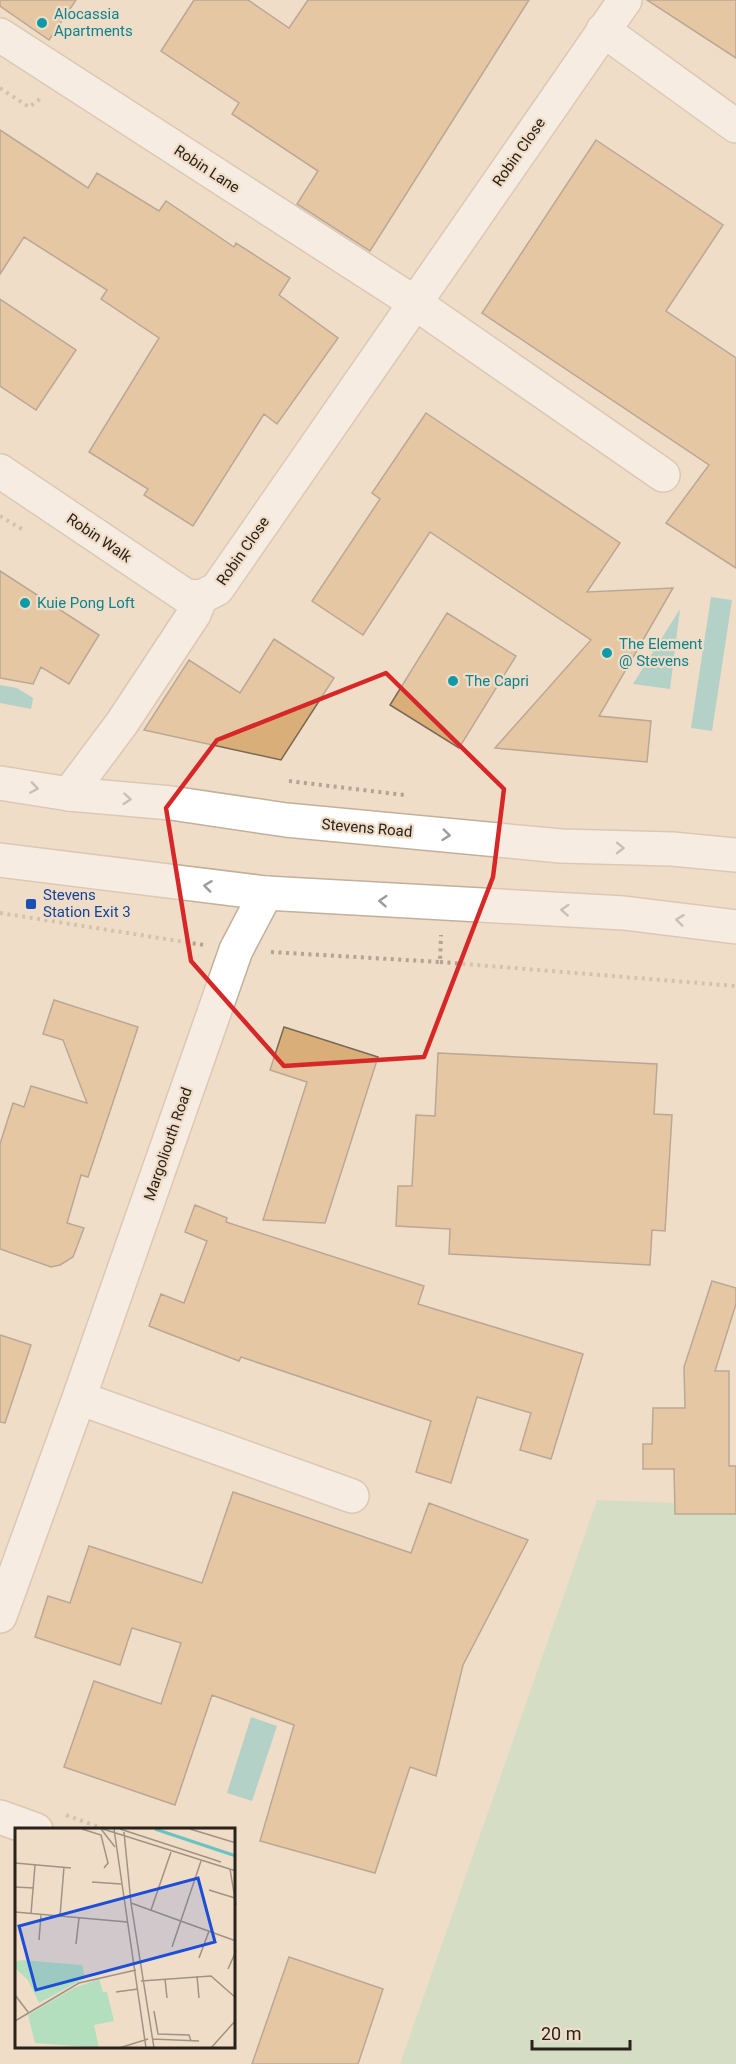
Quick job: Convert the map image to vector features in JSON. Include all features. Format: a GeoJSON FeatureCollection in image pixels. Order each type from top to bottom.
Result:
{"type":"FeatureCollection","features":[{"type":"Feature","properties":{"kind":"street","name":"Robin Close"},"geometry":{"type":"LineString","coordinates":[[69,794],[122,723],[194,614],[201,597],[217,589],[625,0]]}},
{"type":"Feature","properties":{"kind":"street"},"geometry":{"type":"LineString","coordinates":[[603,30],[736,126]]}},
{"type":"Feature","properties":{"kind":"street","name":"Robin Lane"},"geometry":{"type":"LineString","coordinates":[[0,35],[415,303]]}},
{"type":"Feature","properties":{"kind":"street"},"geometry":{"type":"LineString","coordinates":[[415,303],[663,475]]}},
{"type":"Feature","properties":{"kind":"street","name":"Robin Walk"},"geometry":{"type":"LineString","coordinates":[[0,471],[186,596],[201,597]]}},
{"type":"Feature","properties":{"kind":"street","name":"Stevens Road"},"geometry":{"type":"LineString","coordinates":[[0,783],[69,794],[171,803],[285,820],[550,845],[672,849],[736,855]]}},
{"type":"Feature","properties":{"kind":"street"},"geometry":{"type":"LineString","coordinates":[[0,860],[266,893],[624,913],[736,927]]}},
{"type":"Feature","properties":{"kind":"street","name":"Margoliouth Road"},"geometry":{"type":"LineString","coordinates":[[3,1599],[79,1398],[236,950],[266,893]]}},
{"type":"Feature","properties":{"kind":"street"},"geometry":{"type":"LineString","coordinates":[[79,1398],[352,1496]]}},
{"type":"Feature","properties":{"kind":"street"},"geometry":{"type":"LineString","coordinates":[[0,1817],[30,1828]]}},
{"type":"Feature","properties":{"kind":"path"},"geometry":{"type":"LineString","coordinates":[[440,962],[736,986]]}},
{"type":"Feature","properties":{"kind":"highlighted area"},"geometry":{"type":"Polygon","coordinates":[[[386,673],[504,789],[493,877],[424,1057],[284,1066],[191,961],[166,808],[217,740],[386,673]]]}},
{"type":"Feature","properties":{"kind":"green space"},"geometry":{"type":"Polygon","coordinates":[[[597,1500],[736,1505],[736,2064],[400,2064],[597,1500]]]}},
{"type":"Feature","properties":{"kind":"water"},"geometry":{"type":"Polygon","coordinates":[[[711,597],[732,600],[712,731],[691,728],[711,597]]]}},
{"type":"Feature","properties":{"kind":"water"},"geometry":{"type":"Polygon","coordinates":[[[680,609],[670,689],[633,684],[680,609]]]}},
{"type":"Feature","properties":{"kind":"water"},"geometry":{"type":"Polygon","coordinates":[[[0,685],[17,688],[33,698],[31,709],[0,703],[0,685]]]}},
{"type":"Feature","properties":{"kind":"water"},"geometry":{"type":"Polygon","coordinates":[[[251,1717],[277,1726],[252,1801],[227,1793],[251,1717]]]}},
{"type":"Feature","properties":{"kind":"building","name":"Alocassia Apartments"},"geometry":{"type":"Polygon","coordinates":[[[0,0],[76,0],[49,40],[0,6],[0,0]]]}},
{"type":"Feature","properties":{"kind":"building"},"geometry":{"type":"Polygon","coordinates":[[[194,0],[248,0],[289,28],[308,0],[529,0],[370,251],[297,204],[318,171],[232,114],[239,103],[161,51],[194,0]]]}},
{"type":"Feature","properties":{"kind":"building"},"geometry":{"type":"Polygon","coordinates":[[[647,0],[736,0],[736,58],[647,0]]]}},
{"type":"Feature","properties":{"kind":"building"},"geometry":{"type":"Polygon","coordinates":[[[0,130],[88,188],[97,173],[159,211],[166,201],[234,247],[236,243],[290,278],[279,295],[338,338],[277,424],[264,414],[193,526],[144,495],[148,489],[89,452],[159,338],[101,299],[107,290],[24,237],[0,274],[0,130]]]}},
{"type":"Feature","properties":{"kind":"building"},"geometry":{"type":"Polygon","coordinates":[[[596,140],[723,225],[666,311],[736,358],[736,568],[666,523],[709,465],[482,313],[596,140]]]}},
{"type":"Feature","properties":{"kind":"building"},"geometry":{"type":"Polygon","coordinates":[[[0,299],[76,350],[36,410],[0,386],[0,299]]]}},
{"type":"Feature","properties":{"kind":"building"},"geometry":{"type":"Polygon","coordinates":[[[426,413],[620,543],[587,592],[673,588],[599,716],[651,721],[647,762],[495,748],[591,640],[430,532],[363,635],[312,601],[380,499],[372,493],[426,413]]]}},
{"type":"Feature","properties":{"kind":"building","name":"Kuie Pong Loft"},"geometry":{"type":"Polygon","coordinates":[[[0,571],[99,635],[69,684],[41,667],[33,684],[0,678],[0,571]]]}},
{"type":"Feature","properties":{"kind":"building","name":"The Capri"},"geometry":{"type":"Polygon","coordinates":[[[447,613],[516,656],[459,748],[390,705],[447,613]]]}},
{"type":"Feature","properties":{"kind":"building"},"geometry":{"type":"Polygon","coordinates":[[[274,639],[334,678],[281,760],[144,730],[189,660],[240,693],[274,639]]]}},
{"type":"Feature","properties":{"kind":"building"},"geometry":{"type":"Polygon","coordinates":[[[54,1000],[138,1027],[88,1177],[81,1175],[67,1223],[84,1228],[73,1257],[60,1265],[51,1267],[0,1249],[0,1144],[13,1103],[24,1107],[31,1086],[87,1103],[63,1040],[43,1034],[54,1000]]]}},
{"type":"Feature","properties":{"kind":"building"},"geometry":{"type":"Polygon","coordinates":[[[284,1027],[378,1057],[325,1223],[263,1220],[307,1082],[270,1070],[284,1027]]]}},
{"type":"Feature","properties":{"kind":"building"},"geometry":{"type":"Polygon","coordinates":[[[438,1053],[657,1064],[654,1114],[672,1115],[665,1231],[652,1230],[650,1265],[449,1254],[450,1229],[396,1226],[398,1186],[412,1186],[416,1115],[435,1116],[438,1053]]]}},
{"type":"Feature","properties":{"kind":"building"},"geometry":{"type":"Polygon","coordinates":[[[195,1205],[227,1218],[226,1222],[424,1286],[418,1304],[583,1354],[551,1459],[520,1450],[531,1413],[477,1397],[451,1483],[416,1472],[431,1421],[241,1357],[239,1361],[149,1326],[161,1294],[184,1303],[207,1241],[185,1232],[195,1205]]]}},
{"type":"Feature","properties":{"kind":"building"},"geometry":{"type":"Polygon","coordinates":[[[712,1281],[736,1288],[736,1304],[715,1371],[729,1371],[729,1466],[736,1466],[736,1514],[675,1514],[674,1469],[643,1469],[643,1444],[652,1444],[653,1408],[685,1408],[684,1367],[712,1281]]]}},
{"type":"Feature","properties":{"kind":"building"},"geometry":{"type":"Polygon","coordinates":[[[0,1335],[31,1345],[5,1423],[0,1422],[0,1335]]]}},
{"type":"Feature","properties":{"kind":"building"},"geometry":{"type":"Polygon","coordinates":[[[233,1492],[411,1553],[429,1503],[528,1540],[463,1665],[436,1776],[410,1767],[375,1873],[260,1841],[294,1725],[212,1695],[175,1805],[64,1767],[94,1681],[161,1704],[181,1643],[132,1628],[120,1665],[35,1637],[48,1596],[70,1603],[89,1546],[202,1583],[233,1492]]]}},
{"type":"Feature","properties":{"kind":"building"},"geometry":{"type":"Polygon","coordinates":[[[289,1957],[383,1989],[358,2064],[252,2064],[289,1957]]]}},
{"type":"Feature","properties":{"kind":"place","name":"Alocassia Apartments"},"geometry":{"type":"Point","coordinates":[42,23]}},
{"type":"Feature","properties":{"kind":"place","name":"Kuie Pong Loft"},"geometry":{"type":"Point","coordinates":[25,603]}},
{"type":"Feature","properties":{"kind":"place","name":"The Element @ Stevens"},"geometry":{"type":"Point","coordinates":[607,653]}},
{"type":"Feature","properties":{"kind":"place","name":"The Capri"},"geometry":{"type":"Point","coordinates":[453,681]}},
{"type":"Feature","properties":{"kind":"place","name":"Stevens Station Exit 3"},"geometry":{"type":"Point","coordinates":[31,904]}}]}
